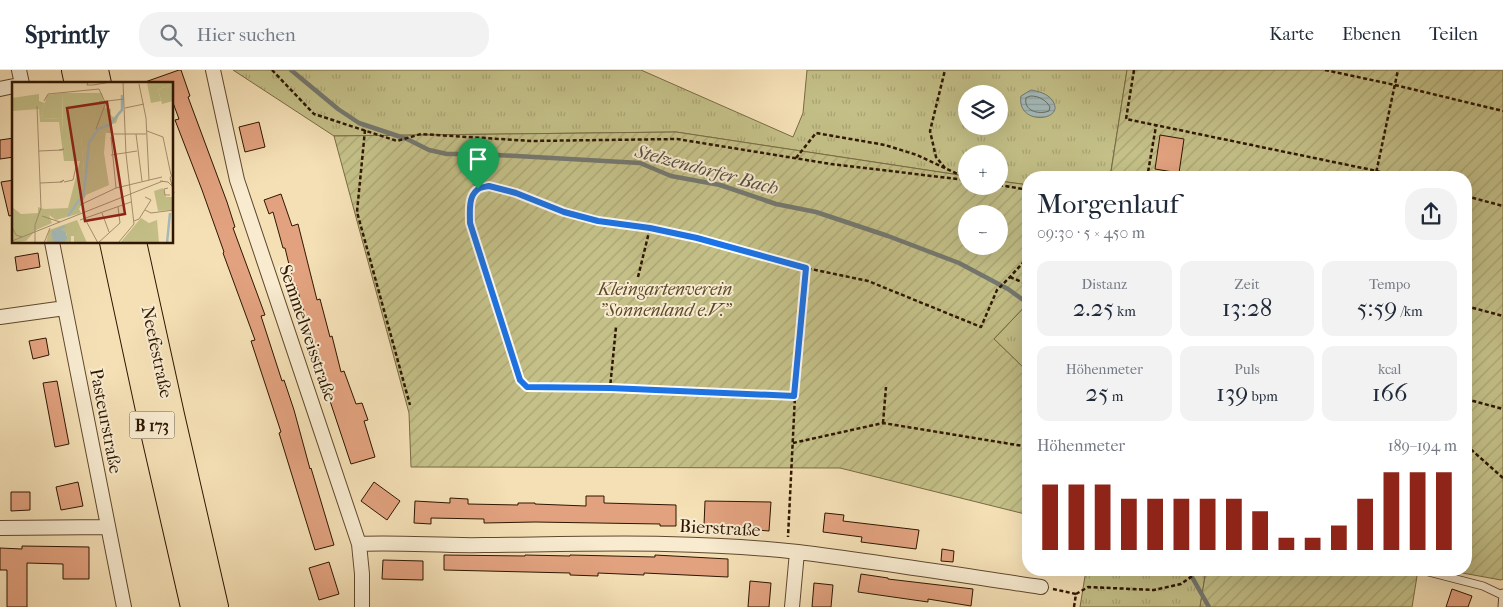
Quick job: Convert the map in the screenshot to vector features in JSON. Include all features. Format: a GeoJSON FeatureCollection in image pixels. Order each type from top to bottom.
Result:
{"type":"FeatureCollection","features":[{"type":"Feature","properties":{"kind":"highway","name":"Neefestraße"},"geometry":{"type":"LineString","coordinates":[[113,244],[194,607]]}},
{"type":"Feature","properties":{"kind":"highway","name":"Neefestraße"},"geometry":{"type":"LineString","coordinates":[[133,244],[170,415],[215,607]]}},
{"type":"Feature","properties":{"kind":"street","name":"Semmelweisstraße"},"geometry":{"type":"LineString","coordinates":[[213,70],[237,180],[359,544],[362,574],[362,607]]}},
{"type":"Feature","properties":{"kind":"street","name":"Pasteurstraße"},"geometry":{"type":"LineString","coordinates":[[52,244],[124,607]]}},
{"type":"Feature","properties":{"kind":"street"},"geometry":{"type":"LineString","coordinates":[[0,317],[65,308]]}},
{"type":"Feature","properties":{"kind":"street"},"geometry":{"type":"LineString","coordinates":[[0,528],[108,527]]}},
{"type":"Feature","properties":{"kind":"street","name":"Bierstraße"},"geometry":{"type":"LineString","coordinates":[[359,544],[631,543],[710,545],[792,552],[1041,587]]}},
{"type":"Feature","properties":{"kind":"street"},"geometry":{"type":"LineString","coordinates":[[792,552],[792,607]]}},
{"type":"Feature","properties":{"kind":"lane"},"geometry":{"type":"LineString","coordinates":[[1445,576],[1502,593],[1502,607]]}},
{"type":"Feature","properties":{"kind":"path"},"geometry":{"type":"LineString","coordinates":[[272,70],[314,114],[397,140],[421,134],[531,141],[677,139],[796,158],[958,178]]}},
{"type":"Feature","properties":{"kind":"path"},"geometry":{"type":"LineString","coordinates":[[945,70],[930,131],[936,157],[946,169]]}},
{"type":"Feature","properties":{"kind":"path"},"geometry":{"type":"LineString","coordinates":[[1134,70],[1126,119],[1377,171],[1398,70]]}},
{"type":"Feature","properties":{"kind":"path"},"geometry":{"type":"LineString","coordinates":[[1325,70],[1395,84],[1503,111]]}},
{"type":"Feature","properties":{"kind":"path"},"geometry":{"type":"LineString","coordinates":[[1148,171],[1156,126]]}},
{"type":"Feature","properties":{"kind":"path"},"geometry":{"type":"LineString","coordinates":[[365,130],[357,212],[410,405]]}},
{"type":"Feature","properties":{"kind":"path"},"geometry":{"type":"LineString","coordinates":[[796,158],[816,133],[885,145],[917,155],[958,175]]}},
{"type":"Feature","properties":{"kind":"path"},"geometry":{"type":"LineString","coordinates":[[478,138],[472,180],[478,189]]}},
{"type":"Feature","properties":{"kind":"path"},"geometry":{"type":"LineString","coordinates":[[794,396],[610,388],[527,387],[520,380],[470,223],[470,204],[473,195],[478,189],[489,186],[516,193],[564,212],[598,221],[650,228],[697,238],[806,268],[868,281],[981,327],[997,290],[1022,264]]}},
{"type":"Feature","properties":{"kind":"path"},"geometry":{"type":"LineString","coordinates":[[1008,186],[1022,189]]}},
{"type":"Feature","properties":{"kind":"path"},"geometry":{"type":"LineString","coordinates":[[1472,198],[1503,206]]}},
{"type":"Feature","properties":{"kind":"path"},"geometry":{"type":"LineString","coordinates":[[638,277],[650,228]]}},
{"type":"Feature","properties":{"kind":"path"},"geometry":{"type":"LineString","coordinates":[[792,552],[794,396],[806,268]]}},
{"type":"Feature","properties":{"kind":"path"},"geometry":{"type":"LineString","coordinates":[[1010,277],[1022,282]]}},
{"type":"Feature","properties":{"kind":"path"},"geometry":{"type":"LineString","coordinates":[[1472,308],[1503,316]]}},
{"type":"Feature","properties":{"kind":"path"},"geometry":{"type":"LineString","coordinates":[[610,388],[616,327]]}},
{"type":"Feature","properties":{"kind":"path"},"geometry":{"type":"LineString","coordinates":[[883,423],[886,387]]}},
{"type":"Feature","properties":{"kind":"path"},"geometry":{"type":"LineString","coordinates":[[1472,401],[1503,409]]}},
{"type":"Feature","properties":{"kind":"path"},"geometry":{"type":"LineString","coordinates":[[793,443],[883,423],[1022,446]]}},
{"type":"Feature","properties":{"kind":"path"},"geometry":{"type":"LineString","coordinates":[[1472,450],[1503,478]]}},
{"type":"Feature","properties":{"kind":"path"},"geometry":{"type":"LineString","coordinates":[[1041,587],[1076,594],[1088,587],[1154,590],[1181,584],[1192,576]]}},
{"type":"Feature","properties":{"kind":"path"},"geometry":{"type":"LineString","coordinates":[[1074,607],[1076,594]]}},
{"type":"Feature","properties":{"kind":"green space"},"geometry":{"type":"Polygon","coordinates":[[[233,70],[641,70],[793,137],[803,113],[807,70],[1127,70],[1111,171],[1022,171],[1022,184],[1008,182],[1008,145],[958,145],[958,175],[676,132],[334,136],[233,70]]]}},
{"type":"Feature","properties":{"kind":"green space"},"geometry":{"type":"Polygon","coordinates":[[[1127,70],[1503,70],[1503,579],[1472,575],[1472,171],[1111,171],[1127,70]]]}},
{"type":"Feature","properties":{"kind":"green space","name":"Kleingartenverein \"Sonnenland e.V.\""},"geometry":{"type":"Polygon","coordinates":[[[676,132],[958,175],[958,195],[1008,195],[1008,182],[1022,184],[1022,309],[994,339],[1022,366],[1022,513],[840,468],[411,467],[409,413],[334,136],[676,132]]]}},
{"type":"Feature","properties":{"kind":"green space"},"geometry":{"type":"Polygon","coordinates":[[[1022,309],[1022,366],[994,339],[1022,309]]]}},
{"type":"Feature","properties":{"kind":"green space"},"geometry":{"type":"Polygon","coordinates":[[[1085,576],[1205,576],[1200,607],[1080,607],[1085,576]]]}},
{"type":"Feature","properties":{"kind":"green space"},"geometry":{"type":"Polygon","coordinates":[[[1205,576],[1417,576],[1412,607],[1200,607],[1205,576]]]}},
{"type":"Feature","properties":{"kind":"water"},"geometry":{"type":"Polygon","coordinates":[[[1031,90],[1043,93],[1052,100],[1055,107],[1053,113],[1041,118],[1026,113],[1022,106],[1021,96],[1031,90]]]}},
{"type":"Feature","properties":{"kind":"building"},"geometry":{"type":"Polygon","coordinates":[[[181,70],[190,96],[188,97],[227,202],[235,227],[233,228],[265,315],[261,316],[282,381],[284,380],[294,410],[334,545],[315,550],[279,433],[281,432],[251,341],[255,340],[175,120],[179,119],[174,105],[174,82],[145,82],[181,70]]]}},
{"type":"Feature","properties":{"kind":"building"},"geometry":{"type":"Polygon","coordinates":[[[259,122],[265,147],[245,152],[239,127],[259,122]]]}},
{"type":"Feature","properties":{"kind":"building"},"geometry":{"type":"Polygon","coordinates":[[[1160,135],[1184,139],[1179,171],[1155,169],[1160,135]]]}},
{"type":"Feature","properties":{"kind":"building"},"geometry":{"type":"Polygon","coordinates":[[[12,138],[12,157],[0,159],[0,140],[12,138]]]}},
{"type":"Feature","properties":{"kind":"building"},"geometry":{"type":"Polygon","coordinates":[[[12,180],[12,215],[9,216],[1,182],[12,180]]]}},
{"type":"Feature","properties":{"kind":"building"},"geometry":{"type":"Polygon","coordinates":[[[281,194],[292,226],[298,224],[317,300],[320,299],[341,372],[344,371],[356,404],[362,403],[368,420],[364,421],[375,457],[351,464],[321,374],[296,285],[294,285],[285,248],[283,248],[273,212],[269,214],[264,200],[281,194]]]}},
{"type":"Feature","properties":{"kind":"building"},"geometry":{"type":"Polygon","coordinates":[[[38,253],[40,267],[17,271],[15,257],[38,253]]]}},
{"type":"Feature","properties":{"kind":"building"},"geometry":{"type":"Polygon","coordinates":[[[46,338],[49,355],[33,359],[29,341],[46,338]]]}},
{"type":"Feature","properties":{"kind":"building"},"geometry":{"type":"Polygon","coordinates":[[[57,381],[69,444],[55,447],[43,383],[57,381]]]}},
{"type":"Feature","properties":{"kind":"building"},"geometry":{"type":"Polygon","coordinates":[[[78,482],[83,506],[61,510],[56,487],[78,482]]]}},
{"type":"Feature","properties":{"kind":"building"},"geometry":{"type":"Polygon","coordinates":[[[374,482],[400,501],[387,520],[361,501],[374,482]]]}},
{"type":"Feature","properties":{"kind":"building"},"geometry":{"type":"Polygon","coordinates":[[[11,492],[30,492],[30,510],[11,511],[11,492]]]}},
{"type":"Feature","properties":{"kind":"building"},"geometry":{"type":"Polygon","coordinates":[[[586,496],[604,496],[604,503],[676,505],[676,526],[660,526],[660,524],[535,522],[484,523],[484,519],[431,518],[431,524],[414,523],[415,501],[450,503],[450,498],[468,499],[468,504],[518,505],[518,503],[535,503],[586,506],[586,496]]]}},
{"type":"Feature","properties":{"kind":"building"},"geometry":{"type":"Polygon","coordinates":[[[705,501],[771,502],[769,531],[704,526],[705,501]]]}},
{"type":"Feature","properties":{"kind":"building"},"geometry":{"type":"Polygon","coordinates":[[[825,513],[844,515],[843,521],[919,530],[916,549],[861,542],[862,537],[823,532],[825,513]]]}},
{"type":"Feature","properties":{"kind":"building"},"geometry":{"type":"Polygon","coordinates":[[[22,546],[89,547],[89,579],[63,579],[63,564],[27,563],[27,607],[7,607],[7,570],[0,570],[0,548],[22,549],[22,546]]]}},
{"type":"Feature","properties":{"kind":"building"},"geometry":{"type":"Polygon","coordinates":[[[942,549],[954,551],[953,562],[941,561],[942,549]]]}},
{"type":"Feature","properties":{"kind":"building"},"geometry":{"type":"Polygon","coordinates":[[[444,555],[655,557],[655,555],[728,559],[728,577],[644,573],[644,575],[598,573],[598,576],[570,575],[570,573],[444,570],[444,555]]]}},
{"type":"Feature","properties":{"kind":"building"},"geometry":{"type":"Polygon","coordinates":[[[383,560],[423,561],[423,580],[382,579],[383,560]]]}},
{"type":"Feature","properties":{"kind":"building"},"geometry":{"type":"Polygon","coordinates":[[[329,562],[339,594],[319,600],[309,568],[329,562]]]}},
{"type":"Feature","properties":{"kind":"building"},"geometry":{"type":"Polygon","coordinates":[[[861,574],[973,589],[971,606],[928,599],[928,602],[858,592],[861,574]]]}},
{"type":"Feature","properties":{"kind":"building"},"geometry":{"type":"Polygon","coordinates":[[[750,581],[771,583],[769,607],[748,607],[750,581]]]}},
{"type":"Feature","properties":{"kind":"building"},"geometry":{"type":"Polygon","coordinates":[[[814,583],[833,585],[831,607],[812,607],[814,583]]]}},
{"type":"Feature","properties":{"kind":"building"},"geometry":{"type":"Polygon","coordinates":[[[1452,589],[1472,596],[1468,607],[1446,607],[1452,589]]]}},
{"type":"Feature","properties":{"kind":"waterway","name":"Stelzendorfer Bach"},"geometry":{"type":"LineString","coordinates":[[291,70],[338,109],[359,123],[407,139],[429,150],[447,154],[480,154],[640,163],[671,176],[720,185],[776,204],[816,212],[888,236],[959,263],[1008,289],[1022,299]]}},
{"type":"Feature","properties":{"kind":"waterway","name":"Stelzendorfer Bach"},"geometry":{"type":"LineString","coordinates":[[1191,576],[1209,607]]}},
{"type":"Feature","properties":{"kind":"route"},"geometry":{"type":"LineString","coordinates":[[489,186],[516,193],[564,212],[598,221],[650,228],[697,238],[806,268],[794,396],[610,388],[527,387],[520,380],[470,223],[470,204],[473,195],[478,189],[489,186]]}}]}
